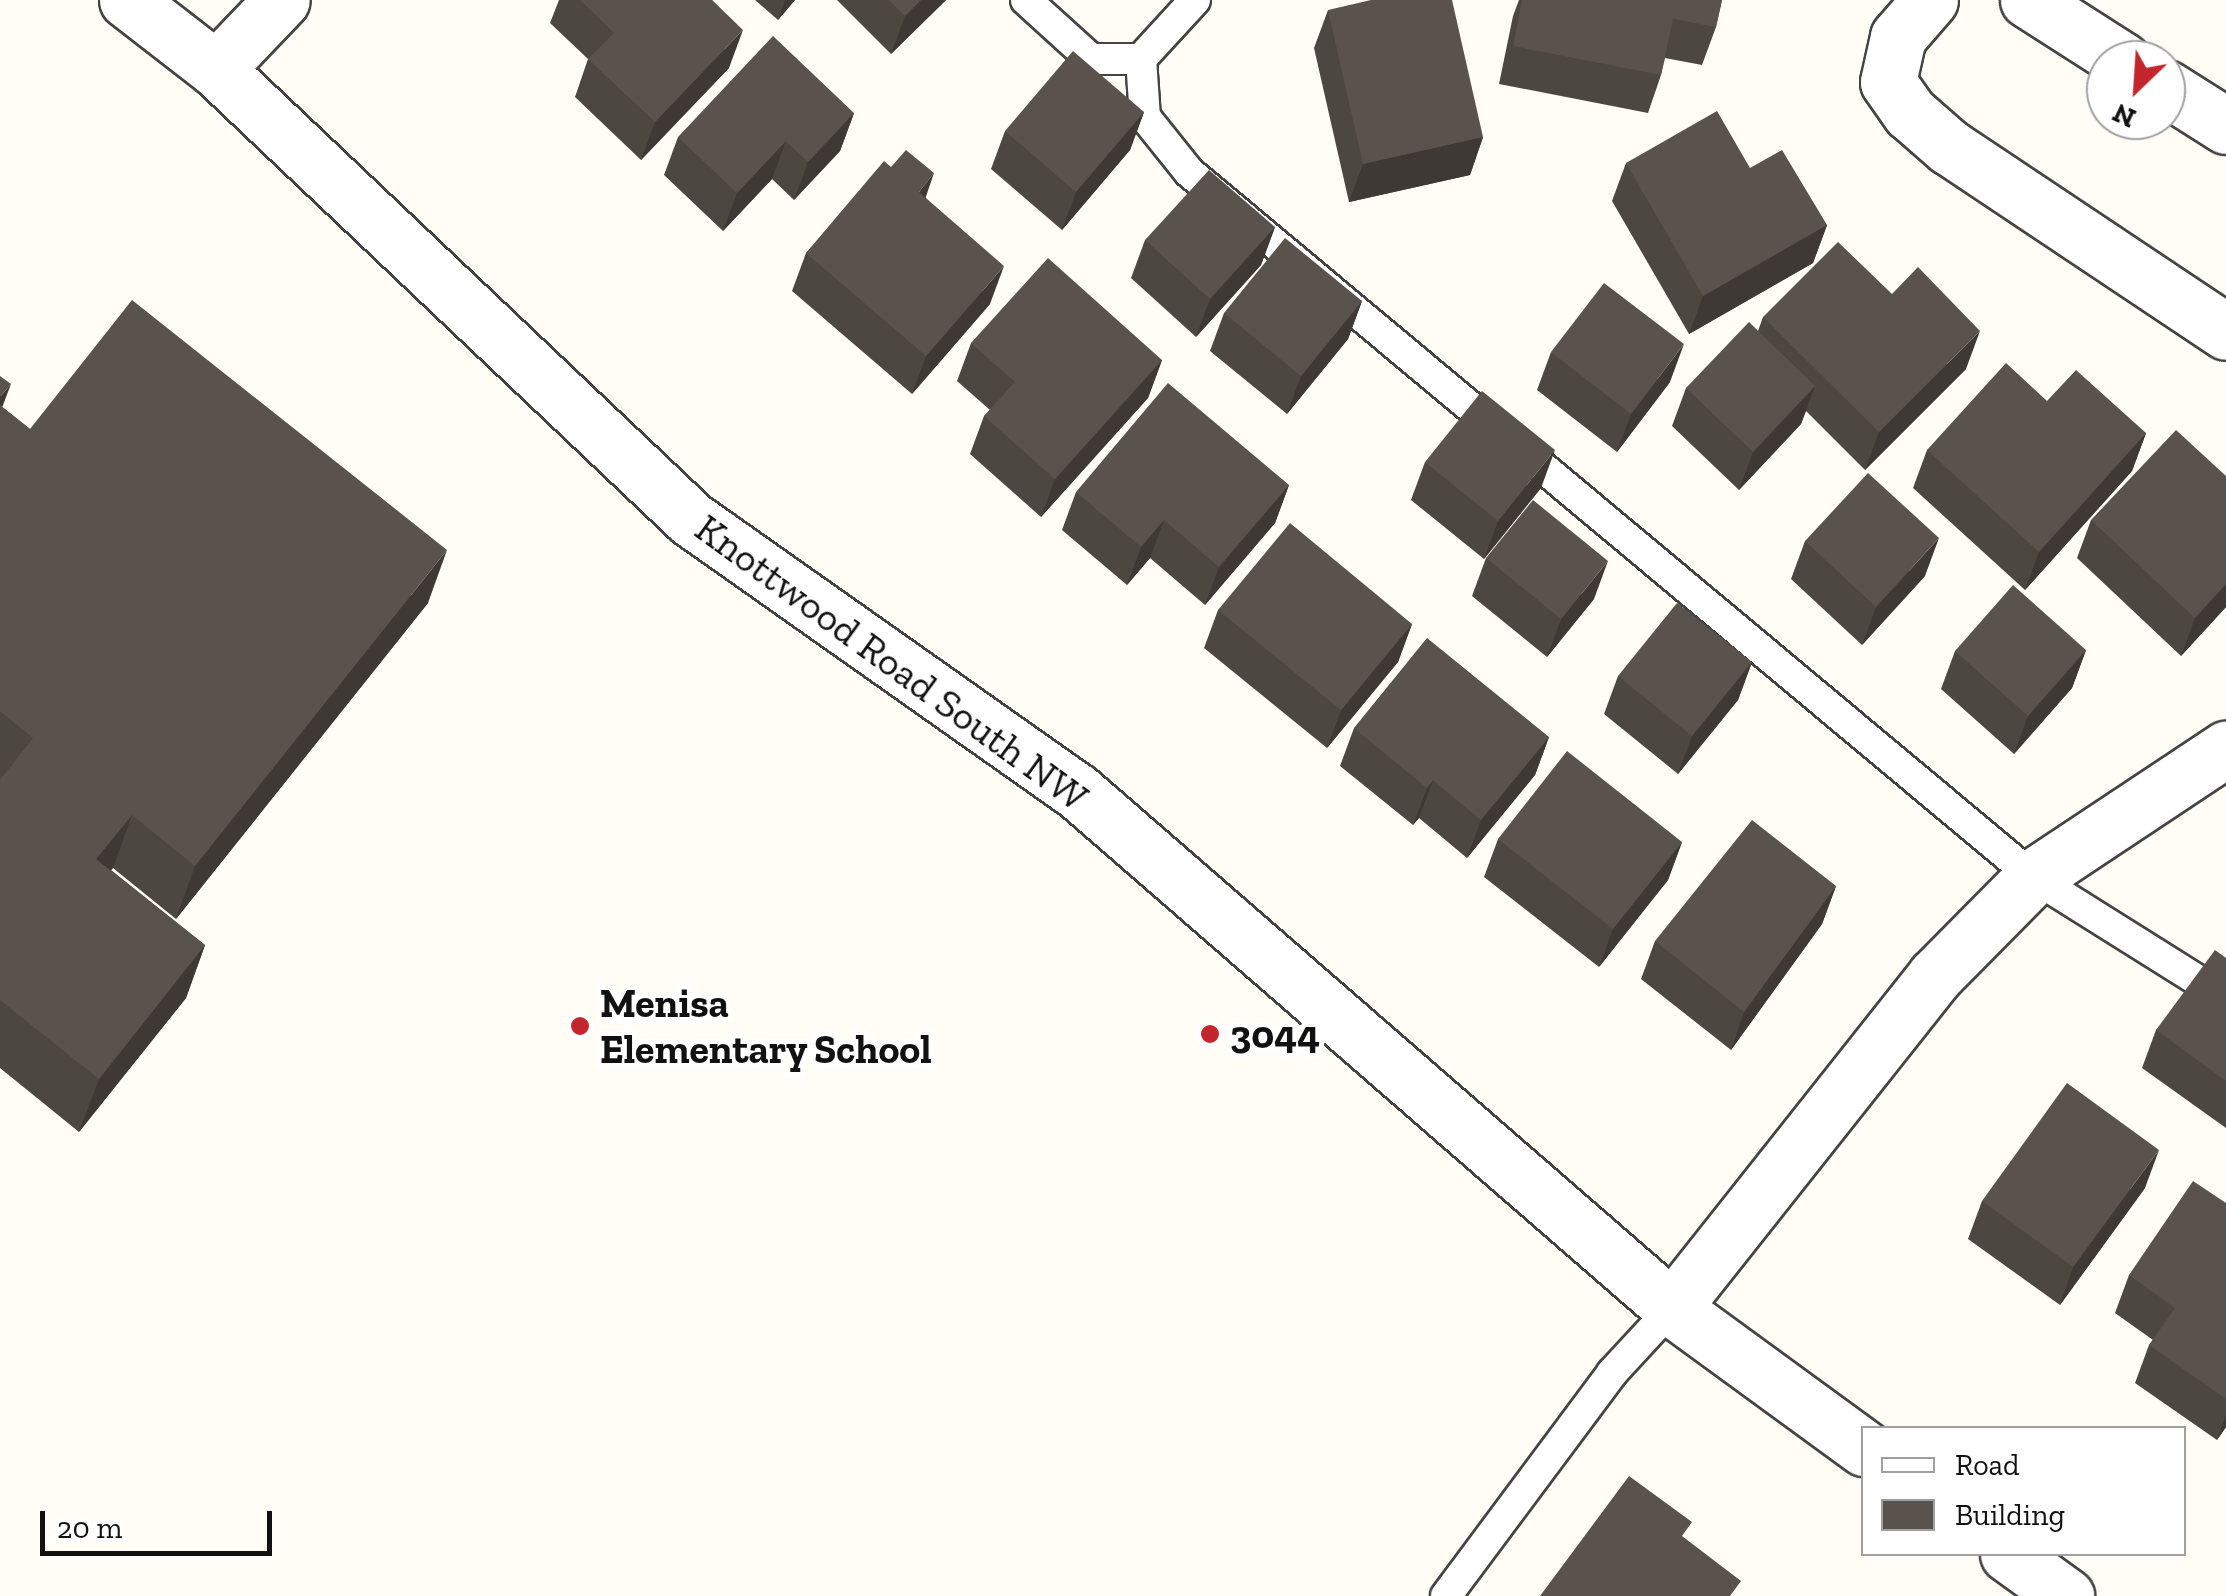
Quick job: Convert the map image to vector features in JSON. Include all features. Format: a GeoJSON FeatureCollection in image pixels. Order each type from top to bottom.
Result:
{"type":"FeatureCollection","features":[{"type":"Feature","properties":{"kind":"street","name":"Knottwood Road South NW"},"geometry":{"type":"LineString","coordinates":[[127,0],[216,69],[691,519],[1077,791],[1672,1308],[1861,1446]]}},
{"type":"Feature","properties":{"kind":"street"},"geometry":{"type":"LineString","coordinates":[[216,69],[282,0]]}},
{"type":"Feature","properties":{"kind":"street"},"geometry":{"type":"LineString","coordinates":[[1930,0],[1898,37],[1888,82],[1910,113],[1948,147],[2226,332]]}},
{"type":"Feature","properties":{"kind":"street"},"geometry":{"type":"LineString","coordinates":[[2028,0],[2091,40]]}},
{"type":"Feature","properties":{"kind":"street"},"geometry":{"type":"LineString","coordinates":[[2186,101],[2226,126]]}},
{"type":"Feature","properties":{"kind":"street"},"geometry":{"type":"LineString","coordinates":[[1672,1308],[1935,976],[2033,876],[2226,748]]}},
{"type":"Feature","properties":{"kind":"street"},"geometry":{"type":"LineString","coordinates":[[2011,1556],[2066,1596]]}},
{"type":"Feature","properties":{"kind":"lane"},"geometry":{"type":"LineString","coordinates":[[1026,0],[1091,58],[1141,59]]}},
{"type":"Feature","properties":{"kind":"lane"},"geometry":{"type":"LineString","coordinates":[[1195,0],[1141,59],[1146,117],[1189,172],[2033,876],[2226,998]]}},
{"type":"Feature","properties":{"kind":"lane"},"geometry":{"type":"LineString","coordinates":[[1446,1596],[1612,1373],[1672,1308]]}},
{"type":"Feature","properties":{"kind":"building"},"geometry":{"type":"Polygon","coordinates":[[[580,0],[712,0],[743,30],[655,122],[588,59],[614,33],[580,0]]]}},
{"type":"Feature","properties":{"kind":"building"},"geometry":{"type":"Polygon","coordinates":[[[889,0],[921,0],[905,16],[889,0]]]}},
{"type":"Feature","properties":{"kind":"building"},"geometry":{"type":"Polygon","coordinates":[[[1371,0],[1452,0],[1483,137],[1363,164],[1328,10],[1371,0]]]}},
{"type":"Feature","properties":{"kind":"building"},"geometry":{"type":"Polygon","coordinates":[[[1522,0],[1722,0],[1716,27],[1673,19],[1661,75],[1513,46],[1522,0]]]}},
{"type":"Feature","properties":{"kind":"building"},"geometry":{"type":"Polygon","coordinates":[[[773,36],[854,113],[808,162],[786,141],[737,193],[678,137],[773,36]]]}},
{"type":"Feature","properties":{"kind":"building"},"geometry":{"type":"Polygon","coordinates":[[[1073,51],[1144,112],[1076,192],[1005,131],[1073,51]]]}},
{"type":"Feature","properties":{"kind":"building"},"geometry":{"type":"Polygon","coordinates":[[[1717,111],[1750,168],[1782,150],[1827,225],[1703,296],[1626,163],[1717,111]]]}},
{"type":"Feature","properties":{"kind":"building"},"geometry":{"type":"Polygon","coordinates":[[[906,150],[934,173],[919,192],[1004,266],[926,356],[806,253],[884,161],[891,167],[906,150]]]}},
{"type":"Feature","properties":{"kind":"building"},"geometry":{"type":"Polygon","coordinates":[[[1209,170],[1275,227],[1210,299],[1145,240],[1209,170]]]}},
{"type":"Feature","properties":{"kind":"building"},"geometry":{"type":"Polygon","coordinates":[[[1285,238],[1362,301],[1301,376],[1224,313],[1285,238]]]}},
{"type":"Feature","properties":{"kind":"building"},"geometry":{"type":"Polygon","coordinates":[[[1838,242],[1892,294],[1918,267],[1980,331],[1879,432],[1763,317],[1838,242]]]}},
{"type":"Feature","properties":{"kind":"building"},"geometry":{"type":"Polygon","coordinates":[[[1048,258],[1162,360],[1055,479],[984,416],[1015,382],[971,343],[1048,258]]]}},
{"type":"Feature","properties":{"kind":"building"},"geometry":{"type":"Polygon","coordinates":[[[1604,283],[1684,344],[1631,414],[1551,352],[1604,283]]]}},
{"type":"Feature","properties":{"kind":"building"},"geometry":{"type":"Polygon","coordinates":[[[132,300],[447,550],[195,866],[132,815],[96,859],[205,945],[99,1079],[0,1000],[0,780],[33,738],[0,711],[0,405],[30,429],[132,300]]]}},
{"type":"Feature","properties":{"kind":"building"},"geometry":{"type":"Polygon","coordinates":[[[1749,322],[1815,386],[1753,452],[1686,388],[1749,322]]]}},
{"type":"Feature","properties":{"kind":"building"},"geometry":{"type":"Polygon","coordinates":[[[2006,363],[2047,401],[2076,370],[2146,433],[2039,552],[1927,450],[2006,363]]]}},
{"type":"Feature","properties":{"kind":"building"},"geometry":{"type":"Polygon","coordinates":[[[0,376],[11,384],[0,397],[0,376]]]}},
{"type":"Feature","properties":{"kind":"building"},"geometry":{"type":"Polygon","coordinates":[[[1168,383],[1289,485],[1219,567],[1164,520],[1141,547],[1076,492],[1168,383]]]}},
{"type":"Feature","properties":{"kind":"building"},"geometry":{"type":"Polygon","coordinates":[[[1482,391],[1555,450],[1498,521],[1425,462],[1482,391]]]}},
{"type":"Feature","properties":{"kind":"building"},"geometry":{"type":"Polygon","coordinates":[[[2176,430],[2226,476],[2226,584],[2195,618],[2091,520],[2176,430]]]}},
{"type":"Feature","properties":{"kind":"building"},"geometry":{"type":"Polygon","coordinates":[[[1868,473],[1939,538],[1876,607],[1805,541],[1868,473]]]}},
{"type":"Feature","properties":{"kind":"building"},"geometry":{"type":"Polygon","coordinates":[[[1533,500],[1608,561],[1561,619],[1486,558],[1533,500]]]}},
{"type":"Feature","properties":{"kind":"building"},"geometry":{"type":"Polygon","coordinates":[[[1290,523],[1412,624],[1341,710],[1218,610],[1290,523]]]}},
{"type":"Feature","properties":{"kind":"building"},"geometry":{"type":"Polygon","coordinates":[[[2013,585],[2086,650],[2028,716],[1955,651],[2013,585]]]}},
{"type":"Feature","properties":{"kind":"building"},"geometry":{"type":"Polygon","coordinates":[[[1677,603],[1752,662],[1692,736],[1618,676],[1677,603]]]}},
{"type":"Feature","properties":{"kind":"building"},"geometry":{"type":"Polygon","coordinates":[[[1427,638],[1549,737],[1481,820],[1433,780],[1427,788],[1354,728],[1427,638]]]}},
{"type":"Feature","properties":{"kind":"building"},"geometry":{"type":"Polygon","coordinates":[[[1567,751],[1682,842],[1613,929],[1498,839],[1567,751]]]}},
{"type":"Feature","properties":{"kind":"building"},"geometry":{"type":"Polygon","coordinates":[[[1752,820],[1836,886],[1744,1012],[1655,941],[1752,820]]]}},
{"type":"Feature","properties":{"kind":"building"},"geometry":{"type":"Polygon","coordinates":[[[2215,950],[2226,958],[2226,1081],[2156,1030],[2215,950]]]}},
{"type":"Feature","properties":{"kind":"building"},"geometry":{"type":"Polygon","coordinates":[[[2067,1083],[2159,1150],[2073,1267],[1982,1201],[2067,1083]]]}},
{"type":"Feature","properties":{"kind":"building"},"geometry":{"type":"Polygon","coordinates":[[[2193,1181],[2226,1203],[2226,1399],[2149,1345],[2175,1308],[2129,1275],[2193,1181]]]}},
{"type":"Feature","properties":{"kind":"building"},"geometry":{"type":"Polygon","coordinates":[[[1629,1476],[1692,1522],[1682,1536],[1741,1581],[1730,1596],[1540,1596],[1629,1476]]]}},
{"type":"Feature","properties":{"kind":"place","name":"Menisa Elementary School"},"geometry":{"type":"Point","coordinates":[580,1026]}},
{"type":"Feature","properties":{"kind":"place","name":"3044"},"geometry":{"type":"Point","coordinates":[1210,1034]}}]}
